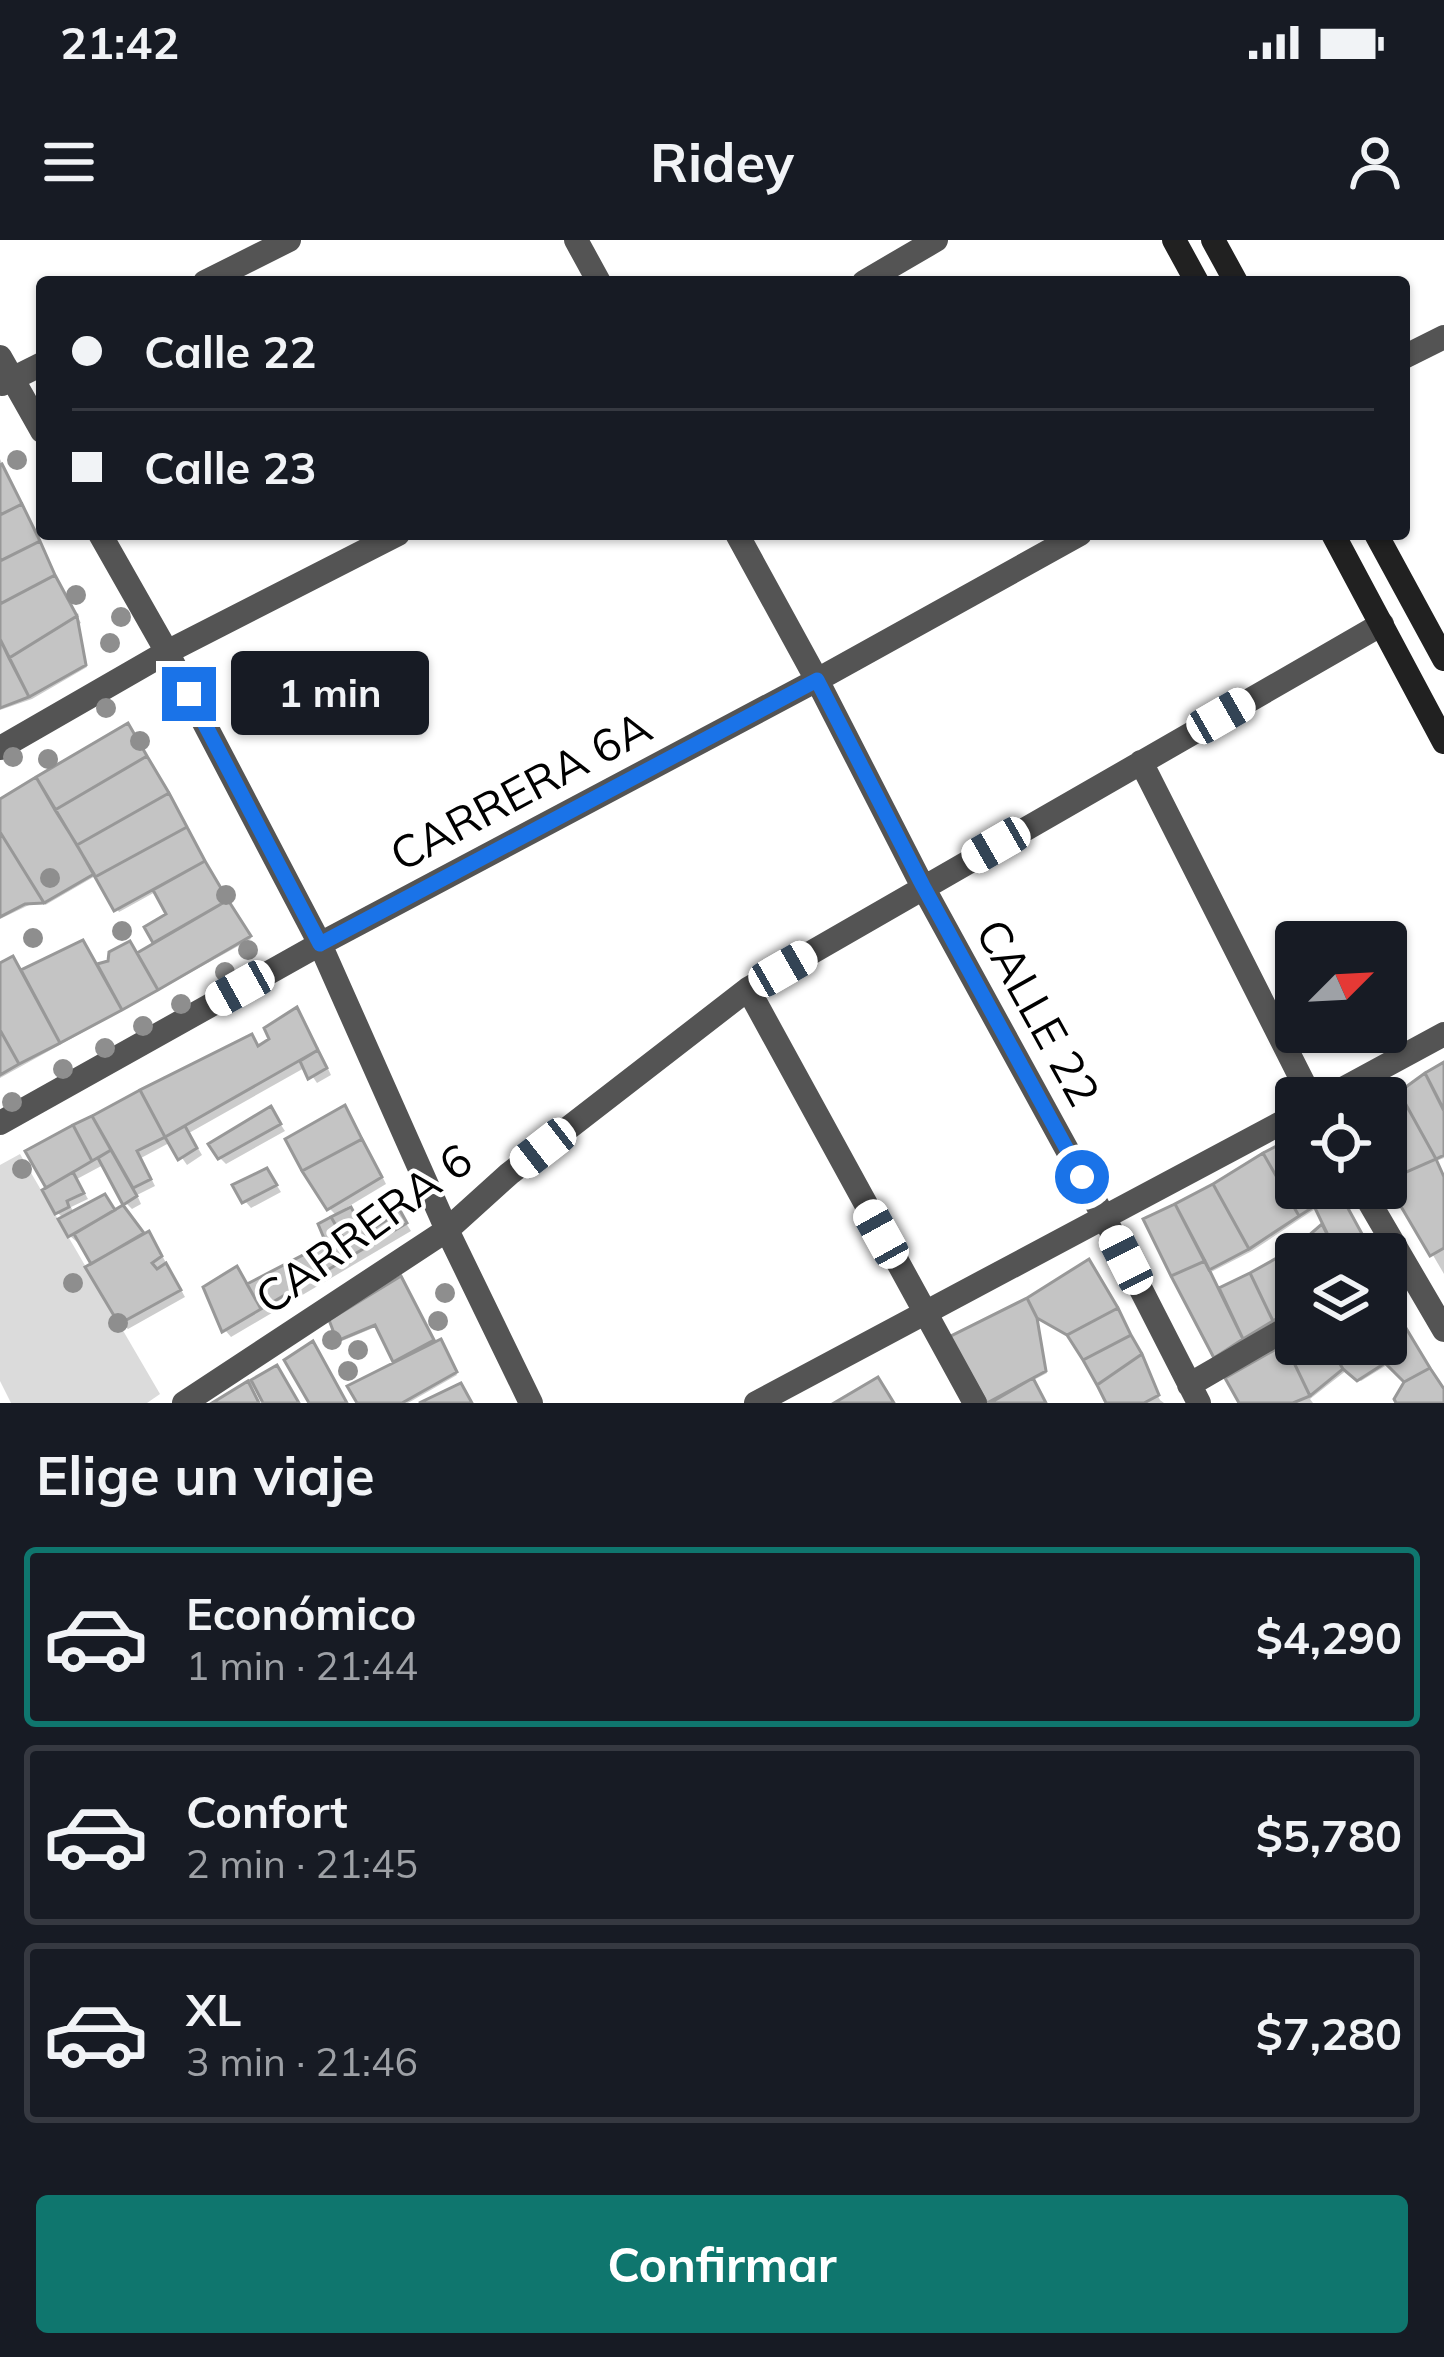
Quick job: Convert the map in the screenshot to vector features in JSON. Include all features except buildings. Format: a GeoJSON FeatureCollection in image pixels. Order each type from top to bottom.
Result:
{"type":"FeatureCollection","features":[{"type":"Feature","properties":{"kind":"main road"},"geometry":{"type":"LineString","coordinates":[[1174,240],[1194,276]]}},
{"type":"Feature","properties":{"kind":"main road"},"geometry":{"type":"LineString","coordinates":[[1214,240],[1233,276]]}},
{"type":"Feature","properties":{"kind":"main road"},"geometry":{"type":"LineString","coordinates":[[1336,540],[1444,742]]}},
{"type":"Feature","properties":{"kind":"main road"},"geometry":{"type":"LineString","coordinates":[[1380,540],[1441,644]]}},
{"type":"Feature","properties":{"kind":"street"},"geometry":{"type":"LineString","coordinates":[[217,276],[289,240]]}},
{"type":"Feature","properties":{"kind":"street"},"geometry":{"type":"LineString","coordinates":[[576,240],[596,276]]}},
{"type":"Feature","properties":{"kind":"street"},"geometry":{"type":"LineString","coordinates":[[874,276],[936,240]]}},
{"type":"Feature","properties":{"kind":"street"},"geometry":{"type":"LineString","coordinates":[[1410,355],[1444,337]]}},
{"type":"Feature","properties":{"kind":"street"},"geometry":{"type":"LineString","coordinates":[[36,366],[4,374],[36,422]]}},
{"type":"Feature","properties":{"kind":"street"},"geometry":{"type":"LineString","coordinates":[[103,540],[320,944],[447,1229],[531,1403]]}},
{"type":"Feature","properties":{"kind":"street"},"geometry":{"type":"LineString","coordinates":[[0,748],[167,652],[386,540]]}},
{"type":"Feature","properties":{"kind":"street","name":"CALLE 22"},"geometry":{"type":"LineString","coordinates":[[740,540],[1194,1394]]}},
{"type":"Feature","properties":{"kind":"street","name":"CARRERA 6A"},"geometry":{"type":"LineString","coordinates":[[0,1123],[320,944],[1069,540]]}},
{"type":"Feature","properties":{"kind":"street","name":"CARRERA 6"},"geometry":{"type":"LineString","coordinates":[[184,1403],[447,1229],[508,1174],[748,989],[1382,625]]}},
{"type":"Feature","properties":{"kind":"street"},"geometry":{"type":"LineString","coordinates":[[1141,762],[1300,1077]]}},
{"type":"Feature","properties":{"kind":"street"},"geometry":{"type":"LineString","coordinates":[[748,989],[975,1403]]}},
{"type":"Feature","properties":{"kind":"street"},"geometry":{"type":"LineString","coordinates":[[1365,1077],[1444,1034]]}},
{"type":"Feature","properties":{"kind":"street"},"geometry":{"type":"LineString","coordinates":[[756,1403],[1275,1126]]}},
{"type":"Feature","properties":{"kind":"street"},"geometry":{"type":"LineString","coordinates":[[1407,1283],[1444,1330]]}},
{"type":"Feature","properties":{"kind":"street"},"geometry":{"type":"LineString","coordinates":[[1194,1394],[1275,1338]]}},
{"type":"Feature","properties":{"kind":"shaded area"},"geometry":{"type":"Polygon","coordinates":[[[20,1154],[160,1394],[147,1403],[11,1403],[0,1381],[0,1165],[20,1154]]]}},
{"type":"Feature","properties":{"kind":"route"},"geometry":{"type":"LineString","coordinates":[[189,694],[320,944],[817,680],[1082,1177]]}}]}
